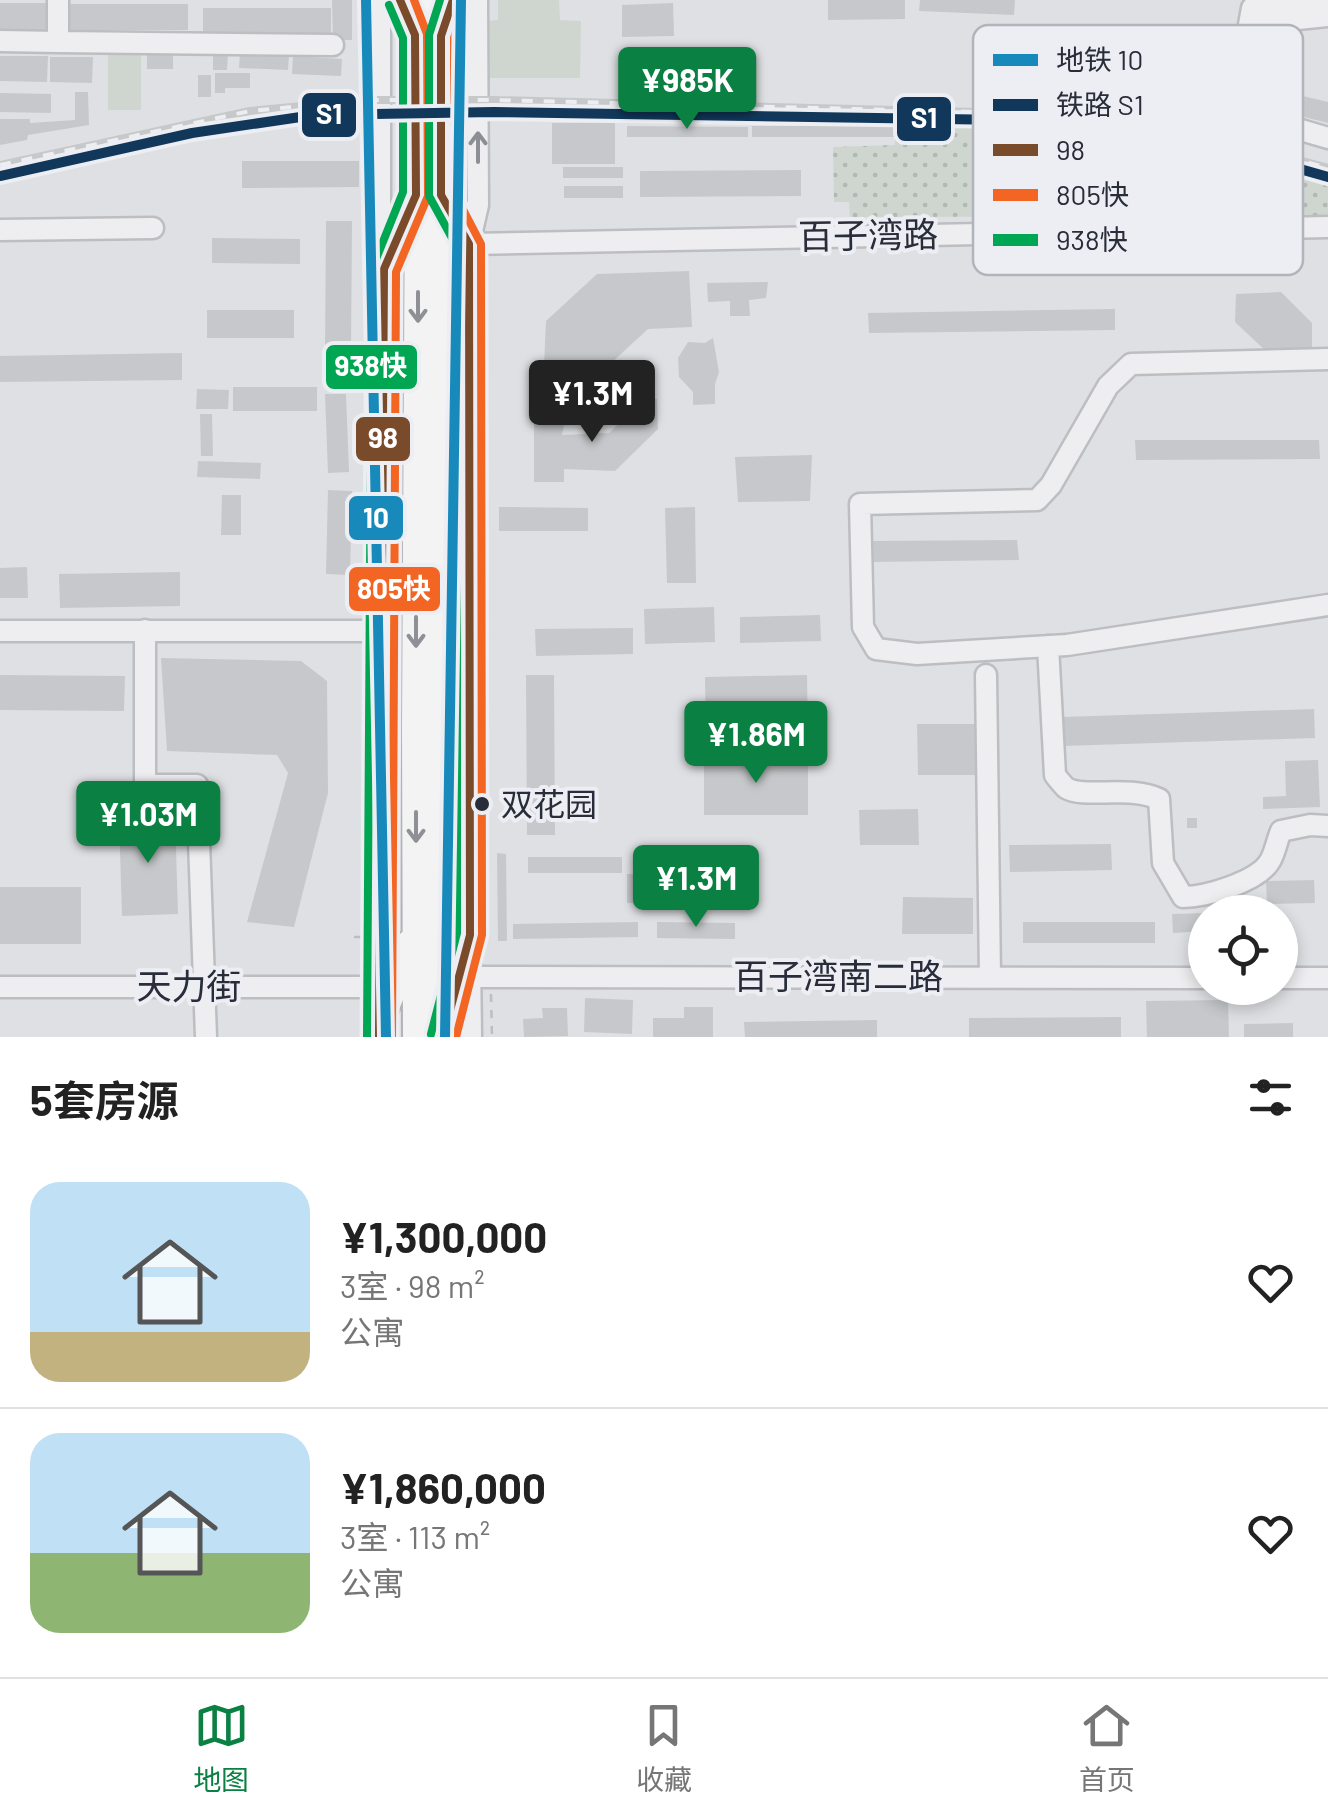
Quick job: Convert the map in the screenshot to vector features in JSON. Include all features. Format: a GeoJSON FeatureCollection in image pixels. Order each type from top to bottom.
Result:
{"type":"FeatureCollection","features":[{"type":"Feature","properties":{"kind":"highway"},"geometry":{"type":"LineString","coordinates":[[420,0],[429,728],[443,1037]]}},
{"type":"Feature","properties":{"kind":"highway"},"geometry":{"type":"LineString","coordinates":[[417,1037],[417,928],[429,728],[450,0]]}},
{"type":"Feature","properties":{"kind":"highway"},"geometry":{"type":"LineString","coordinates":[[374,1033],[417,928]]}},
{"type":"Feature","properties":{"kind":"highway"},"geometry":{"type":"LineString","coordinates":[[443,1037],[470,936]]}},
{"type":"Feature","properties":{"kind":"street"},"geometry":{"type":"LineString","coordinates":[[58,0],[58,42]]}},
{"type":"Feature","properties":{"kind":"street"},"geometry":{"type":"LineString","coordinates":[[374,1033],[383,631],[380,0]]}},
{"type":"Feature","properties":{"kind":"street"},"geometry":{"type":"LineString","coordinates":[[384,269],[416,195],[416,35],[400,0]]}},
{"type":"Feature","properties":{"kind":"street"},"geometry":{"type":"LineString","coordinates":[[450,0],[441,36],[441,195],[468,244]]}},
{"type":"Feature","properties":{"kind":"street"},"geometry":{"type":"LineString","coordinates":[[471,1037],[468,244],[478,205],[477,0]]}},
{"type":"Feature","properties":{"kind":"street"},"geometry":{"type":"LineString","coordinates":[[1328,1],[1252,8],[1251,24],[1328,16]]}},
{"type":"Feature","properties":{"kind":"street"},"geometry":{"type":"LineString","coordinates":[[416,35],[441,36]]}},
{"type":"Feature","properties":{"kind":"street"},"geometry":{"type":"LineString","coordinates":[[0,41],[333,45]]}},
{"type":"Feature","properties":{"kind":"street"},"geometry":{"type":"LineString","coordinates":[[1303,131],[1328,138]]}},
{"type":"Feature","properties":{"kind":"street"},"geometry":{"type":"LineString","coordinates":[[416,195],[441,195]]}},
{"type":"Feature","properties":{"kind":"street","name":"百子湾路"},"geometry":{"type":"LineString","coordinates":[[1303,227],[1328,227]]}},
{"type":"Feature","properties":{"kind":"street"},"geometry":{"type":"LineString","coordinates":[[0,230],[153,228]]}},
{"type":"Feature","properties":{"kind":"street","name":"百子湾路"},"geometry":{"type":"LineString","coordinates":[[468,244],[973,234]]}},
{"type":"Feature","properties":{"kind":"street"},"geometry":{"type":"LineString","coordinates":[[1328,359],[1130,364],[1108,386],[1051,485],[1037,500],[860,504],[863,627],[876,649],[917,654],[1048,646],[1328,605]]}},
{"type":"Feature","properties":{"kind":"street"},"geometry":{"type":"LineString","coordinates":[[144,630],[145,785],[197,785],[206,1037]]}},
{"type":"Feature","properties":{"kind":"street"},"geometry":{"type":"LineString","coordinates":[[0,631],[383,631]]}},
{"type":"Feature","properties":{"kind":"street"},"geometry":{"type":"LineString","coordinates":[[1048,646],[1055,775],[1066,788],[1078,791],[1141,791],[1159,800],[1163,863],[1183,897],[1201,897],[1247,880],[1269,864],[1281,831],[1328,826]]}},
{"type":"Feature","properties":{"kind":"street"},"geometry":{"type":"LineString","coordinates":[[986,674],[990,978]]}},
{"type":"Feature","properties":{"kind":"street","name":"百子湾南二路"},"geometry":{"type":"LineString","coordinates":[[470,978],[1188,978]]}},
{"type":"Feature","properties":{"kind":"street"},"geometry":{"type":"LineString","coordinates":[[1298,978],[1328,978]]}},
{"type":"Feature","properties":{"kind":"street","name":"天力街"},"geometry":{"type":"LineString","coordinates":[[0,987],[378,988]]}},
{"type":"Feature","properties":{"kind":"path"},"geometry":{"type":"LineString","coordinates":[[354,937],[365,936],[374,1033]]}},
{"type":"Feature","properties":{"kind":"path"},"geometry":{"type":"LineString","coordinates":[[492,994],[492,1037]]}},
{"type":"Feature","properties":{"kind":"shaded area"},"geometry":{"type":"Polygon","coordinates":[[[498,0],[559,0],[560,20],[581,21],[580,78],[486,78],[487,21],[498,20],[498,0]]]}},
{"type":"Feature","properties":{"kind":"shaded area"},"geometry":{"type":"Polygon","coordinates":[[[108,54],[141,54],[141,110],[108,110],[108,54]]]}},
{"type":"Feature","properties":{"kind":"shaded area"},"geometry":{"type":"Polygon","coordinates":[[[895,124],[973,127],[973,217],[850,217],[849,202],[834,202],[833,147],[895,145],[895,124]]]}},
{"type":"Feature","properties":{"kind":"shaded area"},"geometry":{"type":"Polygon","coordinates":[[[1303,176],[1328,183],[1328,216],[1303,216],[1303,176]]]}},
{"type":"Feature","properties":{"kind":"building"},"geometry":{"type":"Polygon","coordinates":[[[332,0],[352,0],[352,40],[333,40],[332,0]]]}},
{"type":"Feature","properties":{"kind":"building"},"geometry":{"type":"Polygon","coordinates":[[[828,0],[905,0],[905,19],[828,20],[828,0]]]}},
{"type":"Feature","properties":{"kind":"building"},"geometry":{"type":"Polygon","coordinates":[[[920,0],[1015,0],[1014,15],[919,11],[920,0]]]}},
{"type":"Feature","properties":{"kind":"building"},"geometry":{"type":"Polygon","coordinates":[[[0,3],[47,3],[47,32],[0,32],[0,3]]]}},
{"type":"Feature","properties":{"kind":"building"},"geometry":{"type":"Polygon","coordinates":[[[673,3],[674,36],[622,37],[622,5],[673,3]]]}},
{"type":"Feature","properties":{"kind":"building"},"geometry":{"type":"Polygon","coordinates":[[[70,4],[188,4],[188,30],[70,30],[70,4]]]}},
{"type":"Feature","properties":{"kind":"building"},"geometry":{"type":"Polygon","coordinates":[[[203,8],[331,8],[331,33],[203,33],[203,8]]]}},
{"type":"Feature","properties":{"kind":"building"},"geometry":{"type":"Polygon","coordinates":[[[147,51],[173,51],[173,69],[147,69],[147,51]]]}},
{"type":"Feature","properties":{"kind":"building"},"geometry":{"type":"Polygon","coordinates":[[[213,52],[228,53],[227,70],[213,70],[213,52]]]}},
{"type":"Feature","properties":{"kind":"building"},"geometry":{"type":"Polygon","coordinates":[[[240,53],[289,55],[288,70],[239,68],[240,53]]]}},
{"type":"Feature","properties":{"kind":"building"},"geometry":{"type":"Polygon","coordinates":[[[0,56],[48,56],[47,82],[0,81],[0,56]]]}},
{"type":"Feature","properties":{"kind":"building"},"geometry":{"type":"Polygon","coordinates":[[[293,56],[342,59],[341,76],[292,74],[293,56]]]}},
{"type":"Feature","properties":{"kind":"building"},"geometry":{"type":"Polygon","coordinates":[[[50,57],[93,57],[92,83],[50,82],[50,57]]]}},
{"type":"Feature","properties":{"kind":"building"},"geometry":{"type":"Polygon","coordinates":[[[215,73],[250,73],[250,88],[225,88],[225,93],[215,93],[215,73]]]}},
{"type":"Feature","properties":{"kind":"building"},"geometry":{"type":"Polygon","coordinates":[[[198,75],[211,75],[211,97],[198,97],[198,75]]]}},
{"type":"Feature","properties":{"kind":"building"},"geometry":{"type":"Polygon","coordinates":[[[75,92],[88,92],[89,125],[28,135],[27,140],[0,145],[0,119],[30,119],[30,123],[75,120],[75,92]]]}},
{"type":"Feature","properties":{"kind":"building"},"geometry":{"type":"Polygon","coordinates":[[[0,93],[51,94],[51,113],[0,112],[0,93]]]}},
{"type":"Feature","properties":{"kind":"building"},"geometry":{"type":"Polygon","coordinates":[[[1303,96],[1328,102],[1328,123],[1303,117],[1303,96]]]}},
{"type":"Feature","properties":{"kind":"building"},"geometry":{"type":"Polygon","coordinates":[[[552,123],[615,123],[615,164],[552,164],[552,123]]]}},
{"type":"Feature","properties":{"kind":"building"},"geometry":{"type":"Polygon","coordinates":[[[627,126],[748,127],[748,137],[627,137],[627,126]]]}},
{"type":"Feature","properties":{"kind":"building"},"geometry":{"type":"Polygon","coordinates":[[[752,126],[905,126],[905,137],[752,137],[752,126]]]}},
{"type":"Feature","properties":{"kind":"building"},"geometry":{"type":"Polygon","coordinates":[[[242,161],[359,161],[359,187],[242,188],[242,161]]]}},
{"type":"Feature","properties":{"kind":"building"},"geometry":{"type":"Polygon","coordinates":[[[563,167],[623,167],[623,178],[563,178],[563,167]]]}},
{"type":"Feature","properties":{"kind":"building"},"geometry":{"type":"Polygon","coordinates":[[[801,170],[801,196],[640,197],[640,171],[801,170]]]}},
{"type":"Feature","properties":{"kind":"building"},"geometry":{"type":"Polygon","coordinates":[[[564,186],[623,186],[623,198],[564,198],[564,186]]]}},
{"type":"Feature","properties":{"kind":"building"},"geometry":{"type":"Polygon","coordinates":[[[326,221],[352,221],[351,352],[325,352],[326,221]]]}},
{"type":"Feature","properties":{"kind":"building"},"geometry":{"type":"Polygon","coordinates":[[[212,238],[300,239],[300,264],[212,263],[212,238]]]}},
{"type":"Feature","properties":{"kind":"building"},"geometry":{"type":"Polygon","coordinates":[[[689,271],[692,327],[648,329],[597,376],[596,394],[572,394],[572,410],[542,410],[546,321],[597,274],[689,271]]]}},
{"type":"Feature","properties":{"kind":"building"},"geometry":{"type":"Polygon","coordinates":[[[768,282],[766,298],[749,300],[750,316],[730,316],[730,301],[708,302],[707,283],[768,282]]]}},
{"type":"Feature","properties":{"kind":"building"},"geometry":{"type":"Polygon","coordinates":[[[1281,292],[1312,323],[1312,352],[1269,354],[1235,322],[1236,294],[1281,292]]]}},
{"type":"Feature","properties":{"kind":"building"},"geometry":{"type":"Polygon","coordinates":[[[1115,309],[1115,330],[869,333],[868,313],[1115,309]]]}},
{"type":"Feature","properties":{"kind":"building"},"geometry":{"type":"Polygon","coordinates":[[[207,310],[294,310],[294,338],[207,338],[207,310]]]}},
{"type":"Feature","properties":{"kind":"building"},"geometry":{"type":"Polygon","coordinates":[[[713,338],[719,372],[715,404],[693,405],[693,392],[679,377],[678,358],[688,342],[705,343],[713,338]]]}},
{"type":"Feature","properties":{"kind":"building"},"geometry":{"type":"Polygon","coordinates":[[[182,353],[182,380],[0,382],[0,356],[182,353]]]}},
{"type":"Feature","properties":{"kind":"building"},"geometry":{"type":"Polygon","coordinates":[[[233,387],[317,387],[317,411],[233,411],[233,387]]]}},
{"type":"Feature","properties":{"kind":"building"},"geometry":{"type":"Polygon","coordinates":[[[197,389],[229,390],[228,409],[196,409],[197,389]]]}},
{"type":"Feature","properties":{"kind":"building"},"geometry":{"type":"Polygon","coordinates":[[[325,394],[346,394],[349,472],[328,473],[325,394]]]}},
{"type":"Feature","properties":{"kind":"building"},"geometry":{"type":"Polygon","coordinates":[[[632,399],[657,399],[658,429],[615,471],[564,469],[564,482],[534,482],[534,424],[564,425],[562,435],[609,433],[632,411],[632,399]]]}},
{"type":"Feature","properties":{"kind":"building"},"geometry":{"type":"Polygon","coordinates":[[[200,414],[212,414],[213,456],[201,456],[200,414]]]}},
{"type":"Feature","properties":{"kind":"building"},"geometry":{"type":"Polygon","coordinates":[[[1135,440],[1319,440],[1320,459],[1136,460],[1135,440]]]}},
{"type":"Feature","properties":{"kind":"building"},"geometry":{"type":"Polygon","coordinates":[[[812,455],[810,501],[738,502],[735,457],[812,455]]]}},
{"type":"Feature","properties":{"kind":"building"},"geometry":{"type":"Polygon","coordinates":[[[198,461],[261,463],[260,479],[197,477],[198,461]]]}},
{"type":"Feature","properties":{"kind":"building"},"geometry":{"type":"Polygon","coordinates":[[[328,490],[352,491],[350,575],[326,574],[328,490]]]}},
{"type":"Feature","properties":{"kind":"building"},"geometry":{"type":"Polygon","coordinates":[[[222,495],[241,495],[241,535],[221,535],[222,495]]]}},
{"type":"Feature","properties":{"kind":"building"},"geometry":{"type":"Polygon","coordinates":[[[499,507],[588,508],[588,531],[499,531],[499,507]]]}},
{"type":"Feature","properties":{"kind":"building"},"geometry":{"type":"Polygon","coordinates":[[[695,507],[696,583],[667,583],[665,508],[695,507]]]}},
{"type":"Feature","properties":{"kind":"building"},"geometry":{"type":"Polygon","coordinates":[[[1017,540],[1019,560],[871,562],[870,541],[1017,540]]]}},
{"type":"Feature","properties":{"kind":"building"},"geometry":{"type":"Polygon","coordinates":[[[27,567],[28,598],[0,598],[0,568],[27,567]]]}},
{"type":"Feature","properties":{"kind":"building"},"geometry":{"type":"Polygon","coordinates":[[[180,572],[180,606],[60,608],[59,574],[180,572]]]}},
{"type":"Feature","properties":{"kind":"building"},"geometry":{"type":"Polygon","coordinates":[[[714,607],[715,642],[645,644],[644,609],[714,607]]]}},
{"type":"Feature","properties":{"kind":"building"},"geometry":{"type":"Polygon","coordinates":[[[820,615],[821,641],[740,643],[740,617],[820,615]]]}},
{"type":"Feature","properties":{"kind":"building"},"geometry":{"type":"Polygon","coordinates":[[[633,628],[633,654],[536,656],[535,629],[633,628]]]}},
{"type":"Feature","properties":{"kind":"building"},"geometry":{"type":"Polygon","coordinates":[[[161,658],[301,661],[327,681],[328,793],[294,927],[247,922],[288,773],[277,755],[167,751],[161,658]]]}},
{"type":"Feature","properties":{"kind":"building"},"geometry":{"type":"Polygon","coordinates":[[[0,675],[125,676],[124,711],[0,710],[0,675]]]}},
{"type":"Feature","properties":{"kind":"building"},"geometry":{"type":"Polygon","coordinates":[[[526,675],[554,675],[555,835],[527,835],[526,675]]]}},
{"type":"Feature","properties":{"kind":"building"},"geometry":{"type":"Polygon","coordinates":[[[807,675],[808,739],[706,741],[705,677],[807,675]]]}},
{"type":"Feature","properties":{"kind":"building"},"geometry":{"type":"Polygon","coordinates":[[[1314,709],[1315,738],[1063,746],[1062,717],[1314,709]]]}},
{"type":"Feature","properties":{"kind":"building"},"geometry":{"type":"Polygon","coordinates":[[[917,724],[978,724],[978,775],[918,775],[917,724]]]}},
{"type":"Feature","properties":{"kind":"building"},"geometry":{"type":"Polygon","coordinates":[[[704,758],[808,758],[808,815],[704,815],[704,758]]]}},
{"type":"Feature","properties":{"kind":"building"},"geometry":{"type":"Polygon","coordinates":[[[1318,760],[1320,807],[1263,809],[1263,797],[1286,796],[1285,761],[1318,760]]]}},
{"type":"Feature","properties":{"kind":"building"},"geometry":{"type":"Polygon","coordinates":[[[918,809],[919,845],[860,845],[859,810],[918,809]]]}},
{"type":"Feature","properties":{"kind":"building"},"geometry":{"type":"Polygon","coordinates":[[[175,816],[178,914],[122,916],[119,818],[175,816]]]}},
{"type":"Feature","properties":{"kind":"building"},"geometry":{"type":"Polygon","coordinates":[[[1187,818],[1197,818],[1197,828],[1187,828],[1187,818]]]}},
{"type":"Feature","properties":{"kind":"building"},"geometry":{"type":"Polygon","coordinates":[[[1111,844],[1112,870],[1010,872],[1009,845],[1111,844]]]}},
{"type":"Feature","properties":{"kind":"building"},"geometry":{"type":"Polygon","coordinates":[[[497,853],[506,854],[507,941],[498,941],[497,853]]]}},
{"type":"Feature","properties":{"kind":"building"},"geometry":{"type":"Polygon","coordinates":[[[528,857],[622,857],[622,873],[528,873],[528,857]]]}},
{"type":"Feature","properties":{"kind":"building"},"geometry":{"type":"Polygon","coordinates":[[[627,874],[642,874],[642,903],[627,903],[627,874]]]}},
{"type":"Feature","properties":{"kind":"building"},"geometry":{"type":"Polygon","coordinates":[[[656,880],[736,881],[735,900],[656,899],[656,880]]]}},
{"type":"Feature","properties":{"kind":"building"},"geometry":{"type":"Polygon","coordinates":[[[1314,880],[1315,903],[1298,903],[1298,895],[1267,895],[1266,881],[1314,880]]]}},
{"type":"Feature","properties":{"kind":"building"},"geometry":{"type":"Polygon","coordinates":[[[0,887],[81,887],[81,944],[0,944],[0,887]]]}},
{"type":"Feature","properties":{"kind":"building"},"geometry":{"type":"Polygon","coordinates":[[[903,897],[973,898],[973,934],[902,934],[903,897]]]}},
{"type":"Feature","properties":{"kind":"building"},"geometry":{"type":"Polygon","coordinates":[[[1172,914],[1188,914],[1188,932],[1173,933],[1172,914]]]}},
{"type":"Feature","properties":{"kind":"building"},"geometry":{"type":"Polygon","coordinates":[[[638,922],[638,937],[513,939],[513,924],[638,922]]]}},
{"type":"Feature","properties":{"kind":"building"},"geometry":{"type":"Polygon","coordinates":[[[657,922],[735,923],[735,939],[657,938],[657,922]]]}},
{"type":"Feature","properties":{"kind":"building"},"geometry":{"type":"Polygon","coordinates":[[[1023,922],[1155,922],[1155,943],[1023,943],[1023,922]]]}},
{"type":"Feature","properties":{"kind":"building"},"geometry":{"type":"Polygon","coordinates":[[[585,998],[633,1000],[632,1034],[584,1032],[585,998]]]}},
{"type":"Feature","properties":{"kind":"building"},"geometry":{"type":"Polygon","coordinates":[[[1146,1001],[1228,1005],[1229,1037],[1147,1037],[1146,1001]]]}},
{"type":"Feature","properties":{"kind":"building"},"geometry":{"type":"Polygon","coordinates":[[[684,1007],[713,1007],[713,1037],[653,1037],[653,1018],[684,1018],[684,1007]]]}},
{"type":"Feature","properties":{"kind":"building"},"geometry":{"type":"Polygon","coordinates":[[[542,1008],[567,1008],[568,1036],[524,1037],[523,1019],[543,1018],[542,1008]]]}},
{"type":"Feature","properties":{"kind":"building"},"geometry":{"type":"Polygon","coordinates":[[[1121,1017],[1121,1037],[969,1037],[969,1018],[1121,1017]]]}},
{"type":"Feature","properties":{"kind":"building"},"geometry":{"type":"Polygon","coordinates":[[[877,1020],[877,1037],[745,1037],[744,1022],[877,1020]]]}},
{"type":"Feature","properties":{"kind":"building"},"geometry":{"type":"Polygon","coordinates":[[[1293,1023],[1293,1037],[1244,1037],[1244,1024],[1293,1023]]]}},
{"type":"Feature","properties":{"kind":"railway"},"geometry":{"type":"LineString","coordinates":[[0,165],[250,111],[366,100],[973,112]]}},
{"type":"Feature","properties":{"kind":"railway"},"geometry":{"type":"LineString","coordinates":[[1303,161],[1328,168]]}},
{"type":"Feature","properties":{"kind":"metro line","name":"10"},"geometry":{"type":"LineString","coordinates":[[366,0],[386,1037]]}},
{"type":"Feature","properties":{"kind":"metro line","name":"10"},"geometry":{"type":"LineString","coordinates":[[445,1037],[461,0]]}},
{"type":"Feature","properties":{"kind":"rail line","name":"S1"},"geometry":{"type":"LineString","coordinates":[[0,176],[192,133],[314,115],[494,112],[973,119]]}},
{"type":"Feature","properties":{"kind":"rail line","name":"S1"},"geometry":{"type":"LineString","coordinates":[[1303,170],[1328,177]]}},
{"type":"Feature","properties":{"kind":"transit line","name":"98"},"geometry":{"type":"LineString","coordinates":[[379,1037],[384,269],[416,195],[415,35],[400,0]]}},
{"type":"Feature","properties":{"kind":"transit line","name":"805快"},"geometry":{"type":"LineString","coordinates":[[392,1037],[396,272],[428,196],[427,34],[414,0]]}},
{"type":"Feature","properties":{"kind":"transit line","name":"938快"},"geometry":{"type":"LineString","coordinates":[[431,1034],[457,933],[457,247],[429,196],[429,35],[440,0]]}},
{"type":"Feature","properties":{"kind":"transit line","name":"98"},"geometry":{"type":"LineString","coordinates":[[443,1037],[470,935],[469,244],[441,195],[441,36],[453,0]]}},
{"type":"Feature","properties":{"kind":"transit line","name":"805快"},"geometry":{"type":"LineString","coordinates":[[456,1037],[482,935],[481,244],[454,192],[454,38],[465,4]]}},
{"type":"Feature","properties":{"kind":"transit line","name":"938快"},"geometry":{"type":"LineString","coordinates":[[367,1037],[372,269],[403,192],[403,38],[389,5]]}},
{"type":"Feature","properties":{"kind":"place","name":"双花园"},"geometry":{"type":"Point","coordinates":[482,804]}}]}
